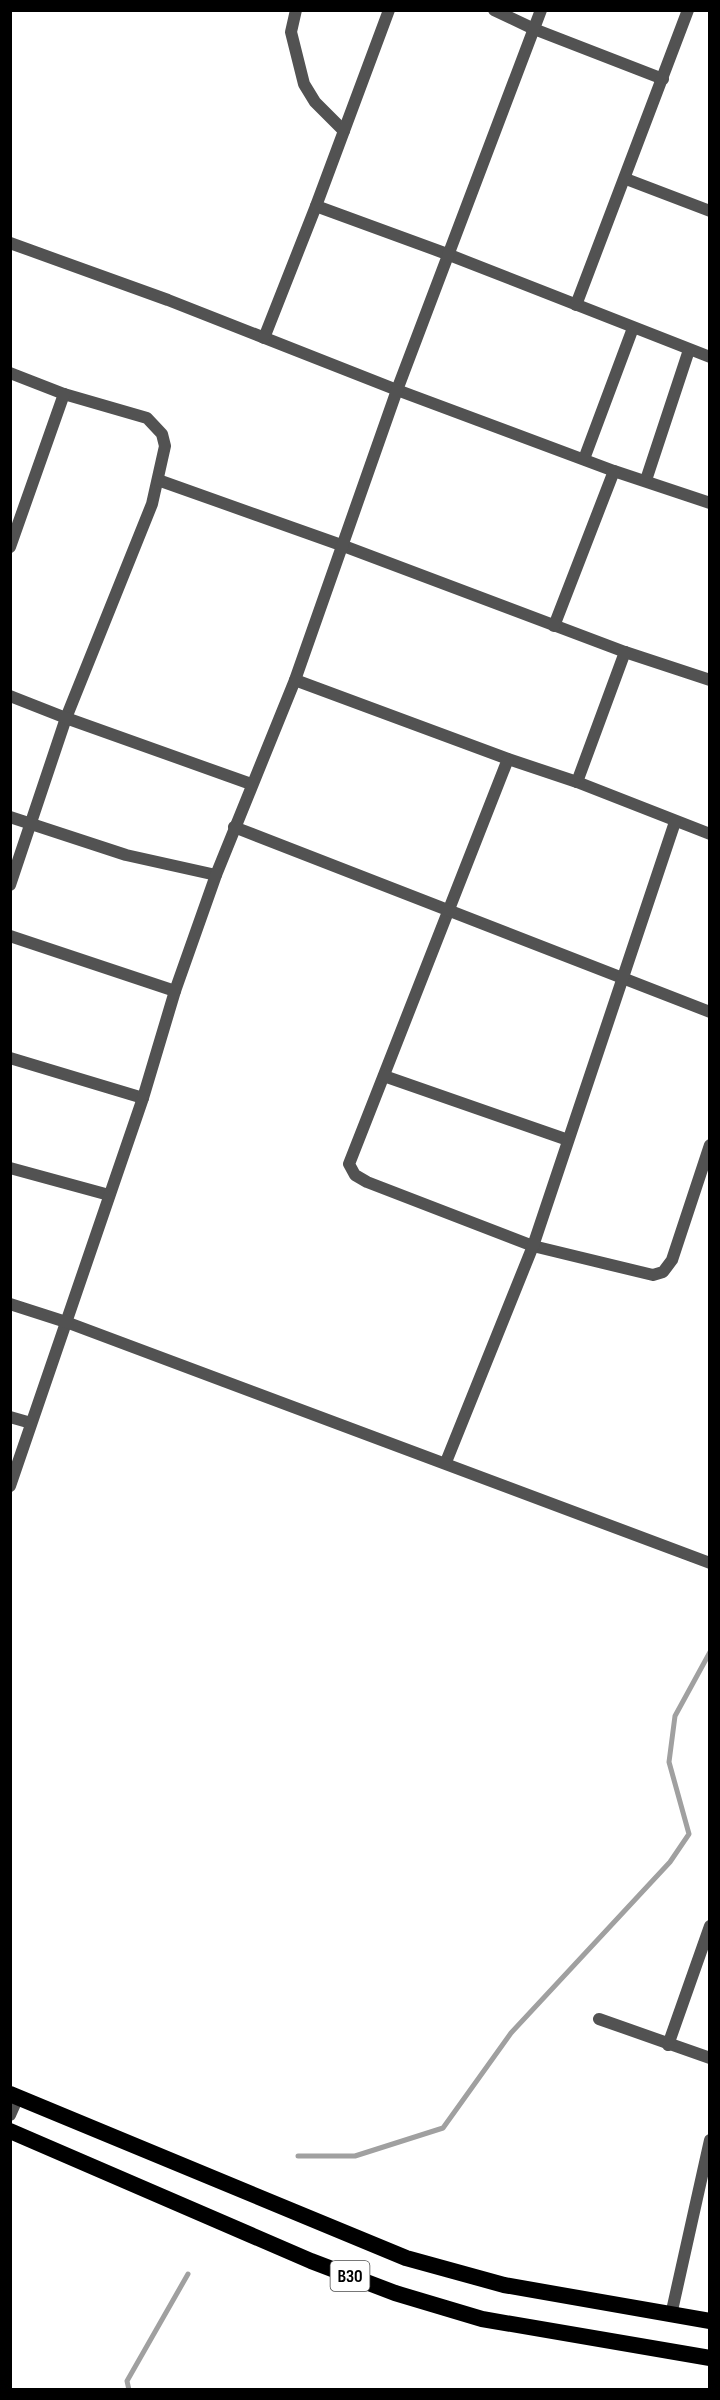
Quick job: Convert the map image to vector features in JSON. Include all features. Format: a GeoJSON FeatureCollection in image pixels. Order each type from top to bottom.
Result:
{"type":"FeatureCollection","features":[{"type":"Feature","properties":{"kind":"highway","name":"B30"},"geometry":{"type":"LineString","coordinates":[[14,2096],[406,2258],[504,2285],[710,2321]]}},
{"type":"Feature","properties":{"kind":"highway","name":"B30"},"geometry":{"type":"LineString","coordinates":[[10,2131],[311,2261],[395,2293],[482,2319],[710,2358]]}},
{"type":"Feature","properties":{"kind":"street"},"geometry":{"type":"LineString","coordinates":[[296,10],[291,32],[304,84],[315,102],[344,131]]}},
{"type":"Feature","properties":{"kind":"street"},"geometry":{"type":"LineString","coordinates":[[264,338],[389,10]]}},
{"type":"Feature","properties":{"kind":"street"},"geometry":{"type":"LineString","coordinates":[[494,10],[534,29],[663,79]]}},
{"type":"Feature","properties":{"kind":"street"},"geometry":{"type":"LineString","coordinates":[[10,1486],[143,1098],[175,991],[216,875],[295,680],[397,390],[541,10]]}},
{"type":"Feature","properties":{"kind":"street"},"geometry":{"type":"LineString","coordinates":[[576,305],[626,179],[688,10]]}},
{"type":"Feature","properties":{"kind":"street"},"geometry":{"type":"LineString","coordinates":[[626,179],[710,211]]}},
{"type":"Feature","properties":{"kind":"street"},"geometry":{"type":"LineString","coordinates":[[316,206],[447,254],[710,357]]}},
{"type":"Feature","properties":{"kind":"street"},"geometry":{"type":"LineString","coordinates":[[10,243],[168,300],[397,390],[614,471],[710,503]]}},
{"type":"Feature","properties":{"kind":"street"},"geometry":{"type":"LineString","coordinates":[[584,459],[633,328]]}},
{"type":"Feature","properties":{"kind":"street"},"geometry":{"type":"LineString","coordinates":[[646,480],[689,350]]}},
{"type":"Feature","properties":{"kind":"street"},"geometry":{"type":"LineString","coordinates":[[10,373],[64,394],[147,418],[162,434],[165,446],[152,504],[66,718],[10,885]]}},
{"type":"Feature","properties":{"kind":"street"},"geometry":{"type":"LineString","coordinates":[[10,547],[64,394]]}},
{"type":"Feature","properties":{"kind":"street"},"geometry":{"type":"LineString","coordinates":[[554,626],[614,471]]}},
{"type":"Feature","properties":{"kind":"street"},"geometry":{"type":"LineString","coordinates":[[158,480],[341,545],[625,652],[710,680]]}},
{"type":"Feature","properties":{"kind":"street"},"geometry":{"type":"LineString","coordinates":[[577,782],[625,652]]}},
{"type":"Feature","properties":{"kind":"street"},"geometry":{"type":"LineString","coordinates":[[295,680],[508,759],[577,782],[710,834]]}},
{"type":"Feature","properties":{"kind":"street"},"geometry":{"type":"LineString","coordinates":[[10,696],[251,784]]}},
{"type":"Feature","properties":{"kind":"street"},"geometry":{"type":"LineString","coordinates":[[508,759],[349,1164],[355,1175],[367,1182],[533,1246],[653,1275],[663,1272],[672,1260],[710,1145]]}},
{"type":"Feature","properties":{"kind":"street"},"geometry":{"type":"LineString","coordinates":[[10,817],[126,855],[216,875]]}},
{"type":"Feature","properties":{"kind":"street"},"geometry":{"type":"LineString","coordinates":[[446,1462],[533,1246],[624,980],[675,822]]}},
{"type":"Feature","properties":{"kind":"street"},"geometry":{"type":"LineString","coordinates":[[234,827],[710,1012]]}},
{"type":"Feature","properties":{"kind":"street"},"geometry":{"type":"LineString","coordinates":[[10,936],[175,991]]}},
{"type":"Feature","properties":{"kind":"street"},"geometry":{"type":"LineString","coordinates":[[10,1058],[143,1098]]}},
{"type":"Feature","properties":{"kind":"street"},"geometry":{"type":"LineString","coordinates":[[384,1076],[568,1140]]}},
{"type":"Feature","properties":{"kind":"street"},"geometry":{"type":"LineString","coordinates":[[10,1168],[109,1195]]}},
{"type":"Feature","properties":{"kind":"street"},"geometry":{"type":"LineString","coordinates":[[10,1304],[66,1322],[446,1462],[710,1563]]}},
{"type":"Feature","properties":{"kind":"street"},"geometry":{"type":"LineString","coordinates":[[10,1417],[31,1423]]}},
{"type":"Feature","properties":{"kind":"street"},"geometry":{"type":"LineString","coordinates":[[668,2045],[710,1926]]}},
{"type":"Feature","properties":{"kind":"street"},"geometry":{"type":"LineString","coordinates":[[599,2019],[710,2058]]}},
{"type":"Feature","properties":{"kind":"street"},"geometry":{"type":"LineString","coordinates":[[10,2115],[14,2096]]}},
{"type":"Feature","properties":{"kind":"street"},"geometry":{"type":"LineString","coordinates":[[671,2315],[710,2140]]}},
{"type":"Feature","properties":{"kind":"waterway"},"geometry":{"type":"LineString","coordinates":[[298,2156],[355,2156],[443,2128],[511,2033],[670,1862],[689,1834],[669,1762],[675,1716],[710,1652]]}},
{"type":"Feature","properties":{"kind":"waterway"},"geometry":{"type":"LineString","coordinates":[[129,2390],[127,2381],[188,2274]]}}]}
